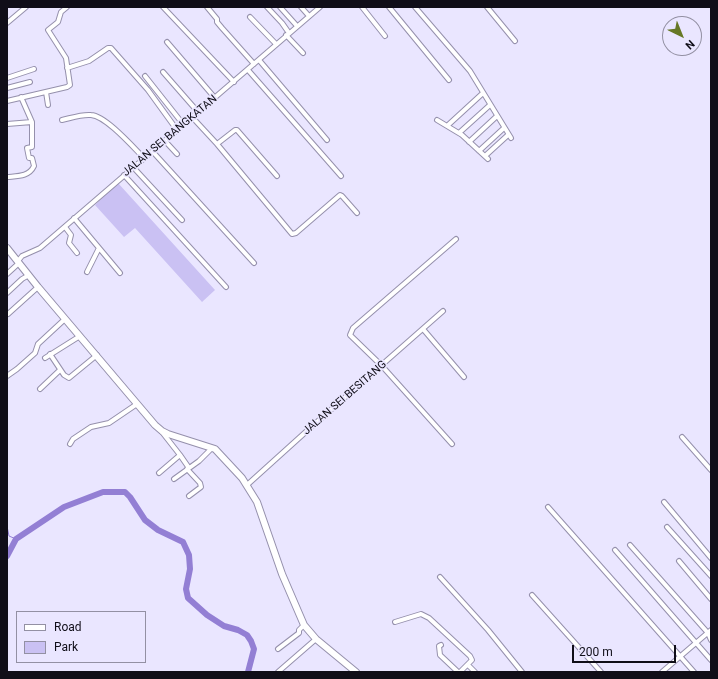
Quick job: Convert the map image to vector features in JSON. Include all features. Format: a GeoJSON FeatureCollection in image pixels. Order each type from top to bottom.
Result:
{"type":"FeatureCollection","features":[{"type":"Feature","properties":{"kind":"main road"},"geometry":{"type":"LineString","coordinates":[[7,248],[137,404],[162,431],[212,447],[234,469],[247,485],[257,502],[282,574],[304,625],[316,639],[356,672]]}},
{"type":"Feature","properties":{"kind":"street"},"geometry":{"type":"LineString","coordinates":[[7,23],[26,7]]}},
{"type":"Feature","properties":{"kind":"street"},"geometry":{"type":"LineString","coordinates":[[7,101],[67,87],[70,85],[66,58],[48,30],[58,22],[61,12],[67,7]]}},
{"type":"Feature","properties":{"kind":"street"},"geometry":{"type":"LineString","coordinates":[[163,7],[234,82]]}},
{"type":"Feature","properties":{"kind":"street"},"geometry":{"type":"LineString","coordinates":[[207,7],[217,19],[217,22],[254,64]]}},
{"type":"Feature","properties":{"kind":"street"},"geometry":{"type":"LineString","coordinates":[[267,7],[282,23],[288,34],[303,53]]}},
{"type":"Feature","properties":{"kind":"street"},"geometry":{"type":"LineString","coordinates":[[280,7],[297,26]]}},
{"type":"Feature","properties":{"kind":"street"},"geometry":{"type":"LineString","coordinates":[[301,7],[309,16]]}},
{"type":"Feature","properties":{"kind":"street","name":"JALAN SEI BANGKATAN"},"geometry":{"type":"LineString","coordinates":[[7,274],[22,256],[40,248],[320,7]]}},
{"type":"Feature","properties":{"kind":"street"},"geometry":{"type":"LineString","coordinates":[[362,7],[385,36]]}},
{"type":"Feature","properties":{"kind":"street"},"geometry":{"type":"LineString","coordinates":[[389,7],[450,80]]}},
{"type":"Feature","properties":{"kind":"street"},"geometry":{"type":"LineString","coordinates":[[415,7],[470,71],[510,137],[487,157],[459,133],[437,120]]}},
{"type":"Feature","properties":{"kind":"street"},"geometry":{"type":"LineString","coordinates":[[487,7],[515,40]]}},
{"type":"Feature","properties":{"kind":"street"},"geometry":{"type":"LineString","coordinates":[[250,17],[276,44]]}},
{"type":"Feature","properties":{"kind":"street"},"geometry":{"type":"LineString","coordinates":[[167,42],[215,98]]}},
{"type":"Feature","properties":{"kind":"street"},"geometry":{"type":"LineString","coordinates":[[67,68],[89,61],[108,48],[111,48],[148,90],[177,130]]}},
{"type":"Feature","properties":{"kind":"street"},"geometry":{"type":"LineString","coordinates":[[259,60],[327,140]]}},
{"type":"Feature","properties":{"kind":"street"},"geometry":{"type":"LineString","coordinates":[[7,78],[34,69]]}},
{"type":"Feature","properties":{"kind":"street"},"geometry":{"type":"LineString","coordinates":[[248,70],[341,176]]}},
{"type":"Feature","properties":{"kind":"street"},"geometry":{"type":"LineString","coordinates":[[164,72],[198,112]]}},
{"type":"Feature","properties":{"kind":"street"},"geometry":{"type":"LineString","coordinates":[[145,76],[183,124]]}},
{"type":"Feature","properties":{"kind":"street"},"geometry":{"type":"LineString","coordinates":[[7,88],[30,82]]}},
{"type":"Feature","properties":{"kind":"street"},"geometry":{"type":"LineString","coordinates":[[46,92],[48,105]]}},
{"type":"Feature","properties":{"kind":"street"},"geometry":{"type":"LineString","coordinates":[[447,126],[483,93]]}},
{"type":"Feature","properties":{"kind":"street"},"geometry":{"type":"LineString","coordinates":[[7,177],[23,176],[32,169],[34,162],[32,158],[29,158],[27,148],[32,147],[32,122],[21,98]]}},
{"type":"Feature","properties":{"kind":"street"},"geometry":{"type":"LineString","coordinates":[[459,133],[490,105]]}},
{"type":"Feature","properties":{"kind":"street"},"geometry":{"type":"LineString","coordinates":[[62,120],[88,114],[100,117],[144,158]]}},
{"type":"Feature","properties":{"kind":"street"},"geometry":{"type":"LineString","coordinates":[[470,142],[497,116]]}},
{"type":"Feature","properties":{"kind":"street"},"geometry":{"type":"LineString","coordinates":[[192,117],[217,144],[292,234],[296,233],[340,195],[357,213]]}},
{"type":"Feature","properties":{"kind":"street"},"geometry":{"type":"LineString","coordinates":[[7,124],[32,122]]}},
{"type":"Feature","properties":{"kind":"street"},"geometry":{"type":"LineString","coordinates":[[479,151],[504,128]]}},
{"type":"Feature","properties":{"kind":"street"},"geometry":{"type":"LineString","coordinates":[[217,144],[237,130],[277,176]]}},
{"type":"Feature","properties":{"kind":"street"},"geometry":{"type":"LineString","coordinates":[[165,141],[177,154]]}},
{"type":"Feature","properties":{"kind":"street"},"geometry":{"type":"LineString","coordinates":[[152,152],[254,263]]}},
{"type":"Feature","properties":{"kind":"street"},"geometry":{"type":"LineString","coordinates":[[133,167],[182,220]]}},
{"type":"Feature","properties":{"kind":"street"},"geometry":{"type":"LineString","coordinates":[[124,175],[226,287]]}},
{"type":"Feature","properties":{"kind":"street"},"geometry":{"type":"LineString","coordinates":[[74,218],[120,273]]}},
{"type":"Feature","properties":{"kind":"street"},"geometry":{"type":"LineString","coordinates":[[65,227],[71,236],[69,243],[77,252]]}},
{"type":"Feature","properties":{"kind":"street"},"geometry":{"type":"LineString","coordinates":[[452,444],[382,366],[351,336],[351,330],[456,239]]}},
{"type":"Feature","properties":{"kind":"street"},"geometry":{"type":"LineString","coordinates":[[87,272],[99,248]]}},
{"type":"Feature","properties":{"kind":"street"},"geometry":{"type":"LineString","coordinates":[[7,293],[22,279],[29,275]]}},
{"type":"Feature","properties":{"kind":"street"},"geometry":{"type":"LineString","coordinates":[[8,314],[38,287]]}},
{"type":"Feature","properties":{"kind":"street","name":"JALAN SEI BESITANG"},"geometry":{"type":"LineString","coordinates":[[247,485],[309,429],[424,330],[443,311]]}},
{"type":"Feature","properties":{"kind":"street"},"geometry":{"type":"LineString","coordinates":[[7,376],[35,353],[38,344],[66,318]]}},
{"type":"Feature","properties":{"kind":"street"},"geometry":{"type":"LineString","coordinates":[[424,330],[464,377]]}},
{"type":"Feature","properties":{"kind":"street"},"geometry":{"type":"LineString","coordinates":[[45,358],[80,336]]}},
{"type":"Feature","properties":{"kind":"street"},"geometry":{"type":"LineString","coordinates":[[50,354],[66,378],[70,377],[97,355]]}},
{"type":"Feature","properties":{"kind":"street"},"geometry":{"type":"LineString","coordinates":[[40,389],[60,370]]}},
{"type":"Feature","properties":{"kind":"street"},"geometry":{"type":"LineString","coordinates":[[70,444],[73,439],[91,427],[109,423],[137,404]]}},
{"type":"Feature","properties":{"kind":"street"},"geometry":{"type":"LineString","coordinates":[[162,431],[200,483],[201,487],[189,496]]}},
{"type":"Feature","properties":{"kind":"street"},"geometry":{"type":"LineString","coordinates":[[682,437],[711,470]]}},
{"type":"Feature","properties":{"kind":"street"},"geometry":{"type":"LineString","coordinates":[[174,478],[199,461],[212,447]]}},
{"type":"Feature","properties":{"kind":"street"},"geometry":{"type":"LineString","coordinates":[[159,473],[180,454]]}},
{"type":"Feature","properties":{"kind":"street"},"geometry":{"type":"LineString","coordinates":[[664,502],[711,558]]}},
{"type":"Feature","properties":{"kind":"street"},"geometry":{"type":"LineString","coordinates":[[548,507],[694,672]]}},
{"type":"Feature","properties":{"kind":"street"},"geometry":{"type":"LineString","coordinates":[[667,527],[711,576]]}},
{"type":"Feature","properties":{"kind":"street"},"geometry":{"type":"LineString","coordinates":[[630,545],[710,632],[711,640]]}},
{"type":"Feature","properties":{"kind":"street"},"geometry":{"type":"LineString","coordinates":[[615,550],[711,660]]}},
{"type":"Feature","properties":{"kind":"street"},"geometry":{"type":"LineString","coordinates":[[679,561],[711,598]]}},
{"type":"Feature","properties":{"kind":"street"},"geometry":{"type":"LineString","coordinates":[[440,577],[488,630],[522,672]]}},
{"type":"Feature","properties":{"kind":"street"},"geometry":{"type":"LineString","coordinates":[[532,595],[601,672]]}},
{"type":"Feature","properties":{"kind":"street"},"geometry":{"type":"LineString","coordinates":[[395,622],[425,615],[455,641],[472,660],[459,672],[440,655],[439,646],[441,645]]}},
{"type":"Feature","properties":{"kind":"street"},"geometry":{"type":"LineString","coordinates":[[278,649],[299,633],[299,630],[304,625]]}},
{"type":"Feature","properties":{"kind":"street"},"geometry":{"type":"LineString","coordinates":[[662,672],[710,632]]}},
{"type":"Feature","properties":{"kind":"street"},"geometry":{"type":"LineString","coordinates":[[278,672],[316,639]]}},
{"type":"Feature","properties":{"kind":"street"},"geometry":{"type":"LineString","coordinates":[[468,665],[475,672]]}},
{"type":"Feature","properties":{"kind":"green space"},"geometry":{"type":"Polygon","coordinates":[[[118,183],[215,290],[202,302],[135,228],[124,237],[95,205],[118,183]]]}},
{"type":"Feature","properties":{"kind":"waterway"},"geometry":{"type":"LineString","coordinates":[[7,556],[16,539],[64,507],[103,492],[125,492],[145,520],[158,530],[183,542],[189,555],[190,569],[186,589],[188,598],[207,615],[224,626],[238,630],[247,635],[254,649],[248,672]]}},
{"type":"Feature","properties":{"kind":"waterway"},"geometry":{"type":"LineString","coordinates":[[7,526],[9,536],[16,539]]}}]}
